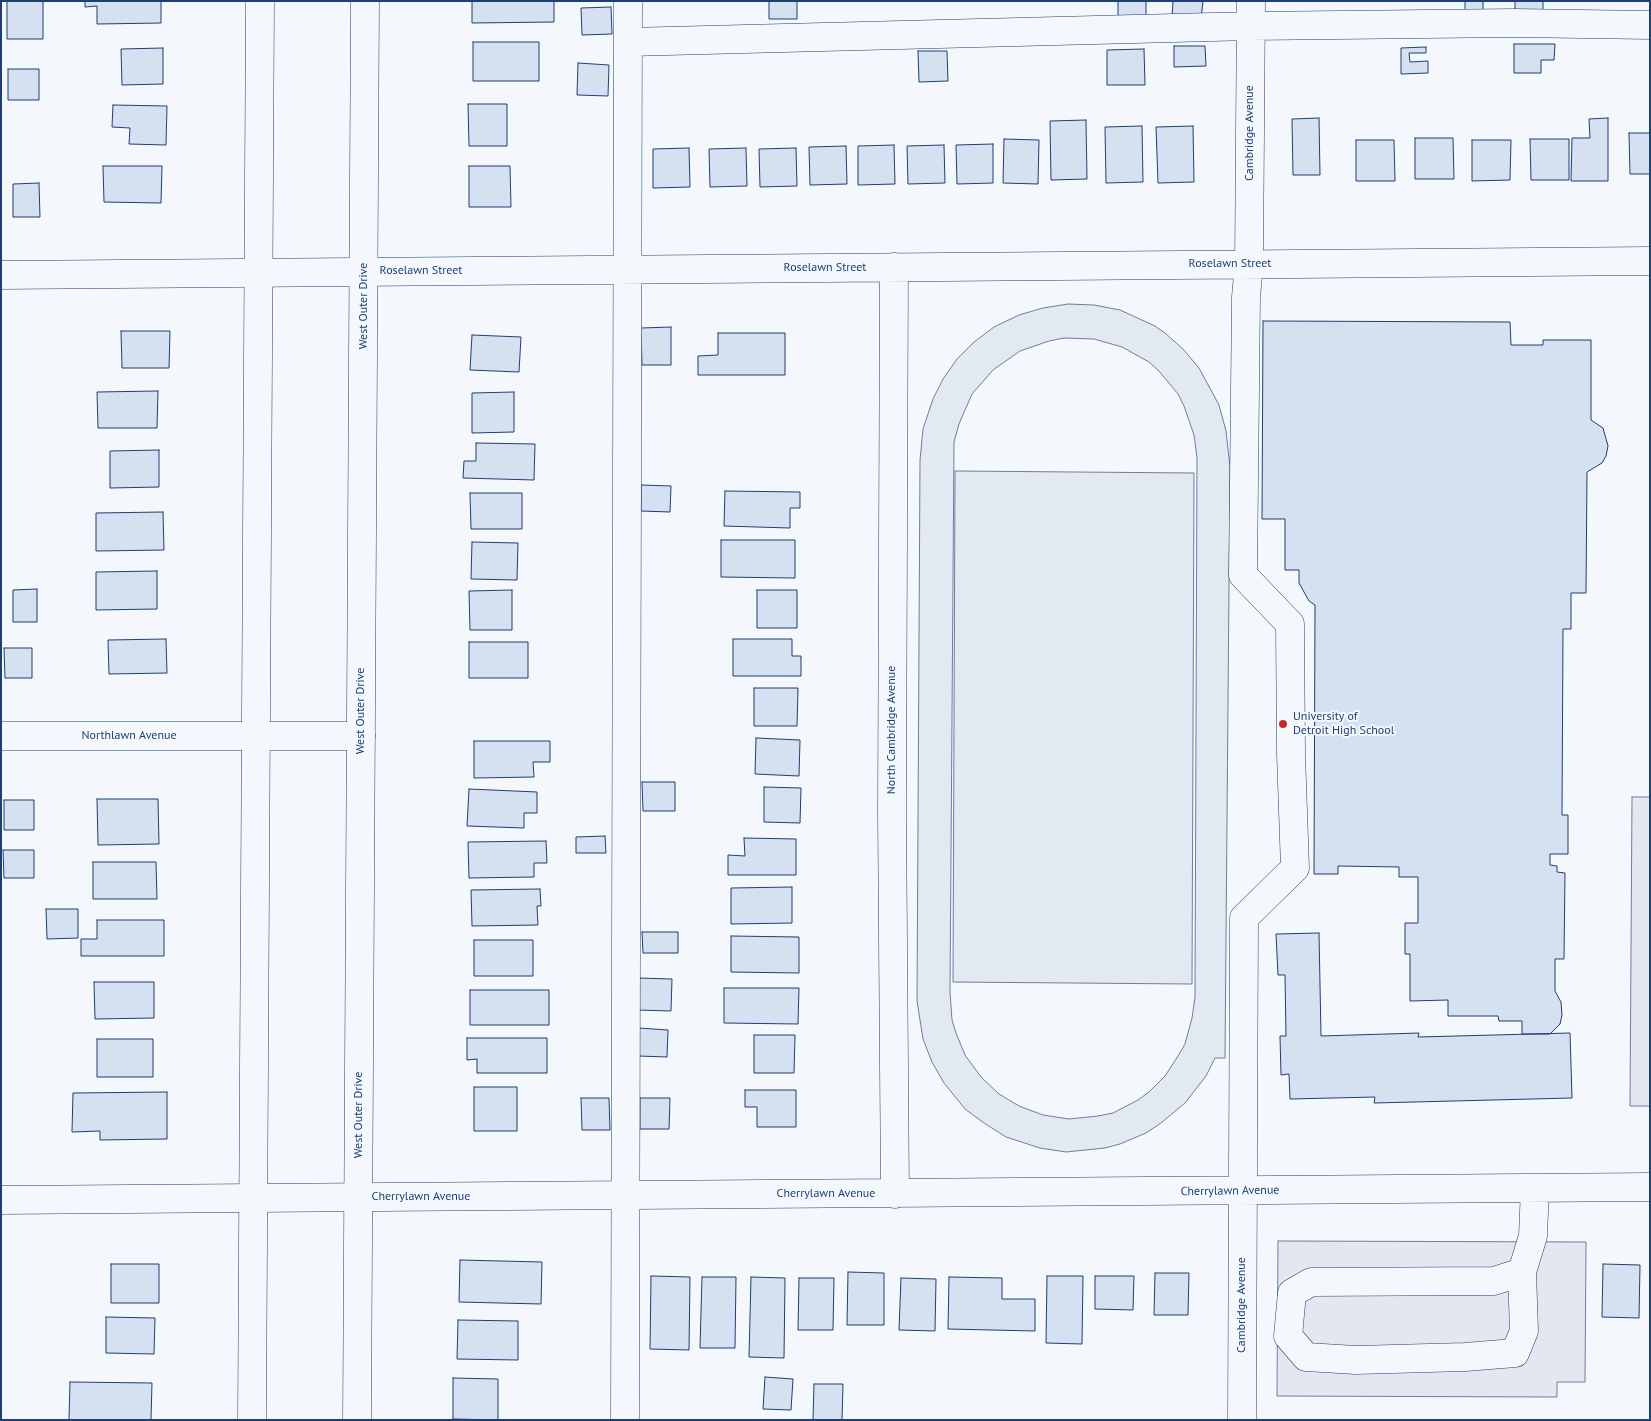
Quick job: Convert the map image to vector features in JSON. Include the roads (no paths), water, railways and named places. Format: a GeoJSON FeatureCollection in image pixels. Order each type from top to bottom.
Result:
{"type":"FeatureCollection","features":[{"type":"Feature","properties":{"kind":"street"},"geometry":{"type":"LineString","coordinates":[[252,1420],[260,1]]}},
{"type":"Feature","properties":{"kind":"street","name":"West Outer Drive"},"geometry":{"type":"LineString","coordinates":[[357,1420],[365,1]]}},
{"type":"Feature","properties":{"kind":"street"},"geometry":{"type":"LineString","coordinates":[[625,1420],[628,1]]}},
{"type":"Feature","properties":{"kind":"street"},"geometry":{"type":"LineString","coordinates":[[628,42],[1251,14],[1514,24],[1650,25]]}},
{"type":"Feature","properties":{"kind":"street","name":"Cambridge Avenue"},"geometry":{"type":"LineString","coordinates":[[1242,1420],[1244,918],[1295,868],[1291,754],[1290,624],[1243,575],[1246,297],[1249,264],[1251,14]]}},
{"type":"Feature","properties":{"kind":"street","name":"Roselawn Street"},"geometry":{"type":"LineString","coordinates":[[1,275],[1650,261]]}},
{"type":"Feature","properties":{"kind":"street","name":"North Cambridge Avenue"},"geometry":{"type":"LineString","coordinates":[[894,267],[892,813],[895,1194]]}},
{"type":"Feature","properties":{"kind":"street","name":"Northlawn Avenue"},"geometry":{"type":"LineString","coordinates":[[1,736],[361,736]]}},
{"type":"Feature","properties":{"kind":"street","name":"Cherrylawn Avenue"},"geometry":{"type":"LineString","coordinates":[[1,1200],[1650,1187]]}},
{"type":"Feature","properties":{"kind":"street"},"geometry":{"type":"LineString","coordinates":[[1522,1272],[1494,1281],[1311,1282],[1292,1293],[1288,1336],[1306,1357],[1356,1360],[1464,1357],[1515,1353],[1524,1331],[1522,1272],[1533,1236],[1535,1188]]}},
{"type":"Feature","properties":{"kind":"place","name":"University of Detroit High School"},"geometry":{"type":"Point","coordinates":[1283,724]}}]}
